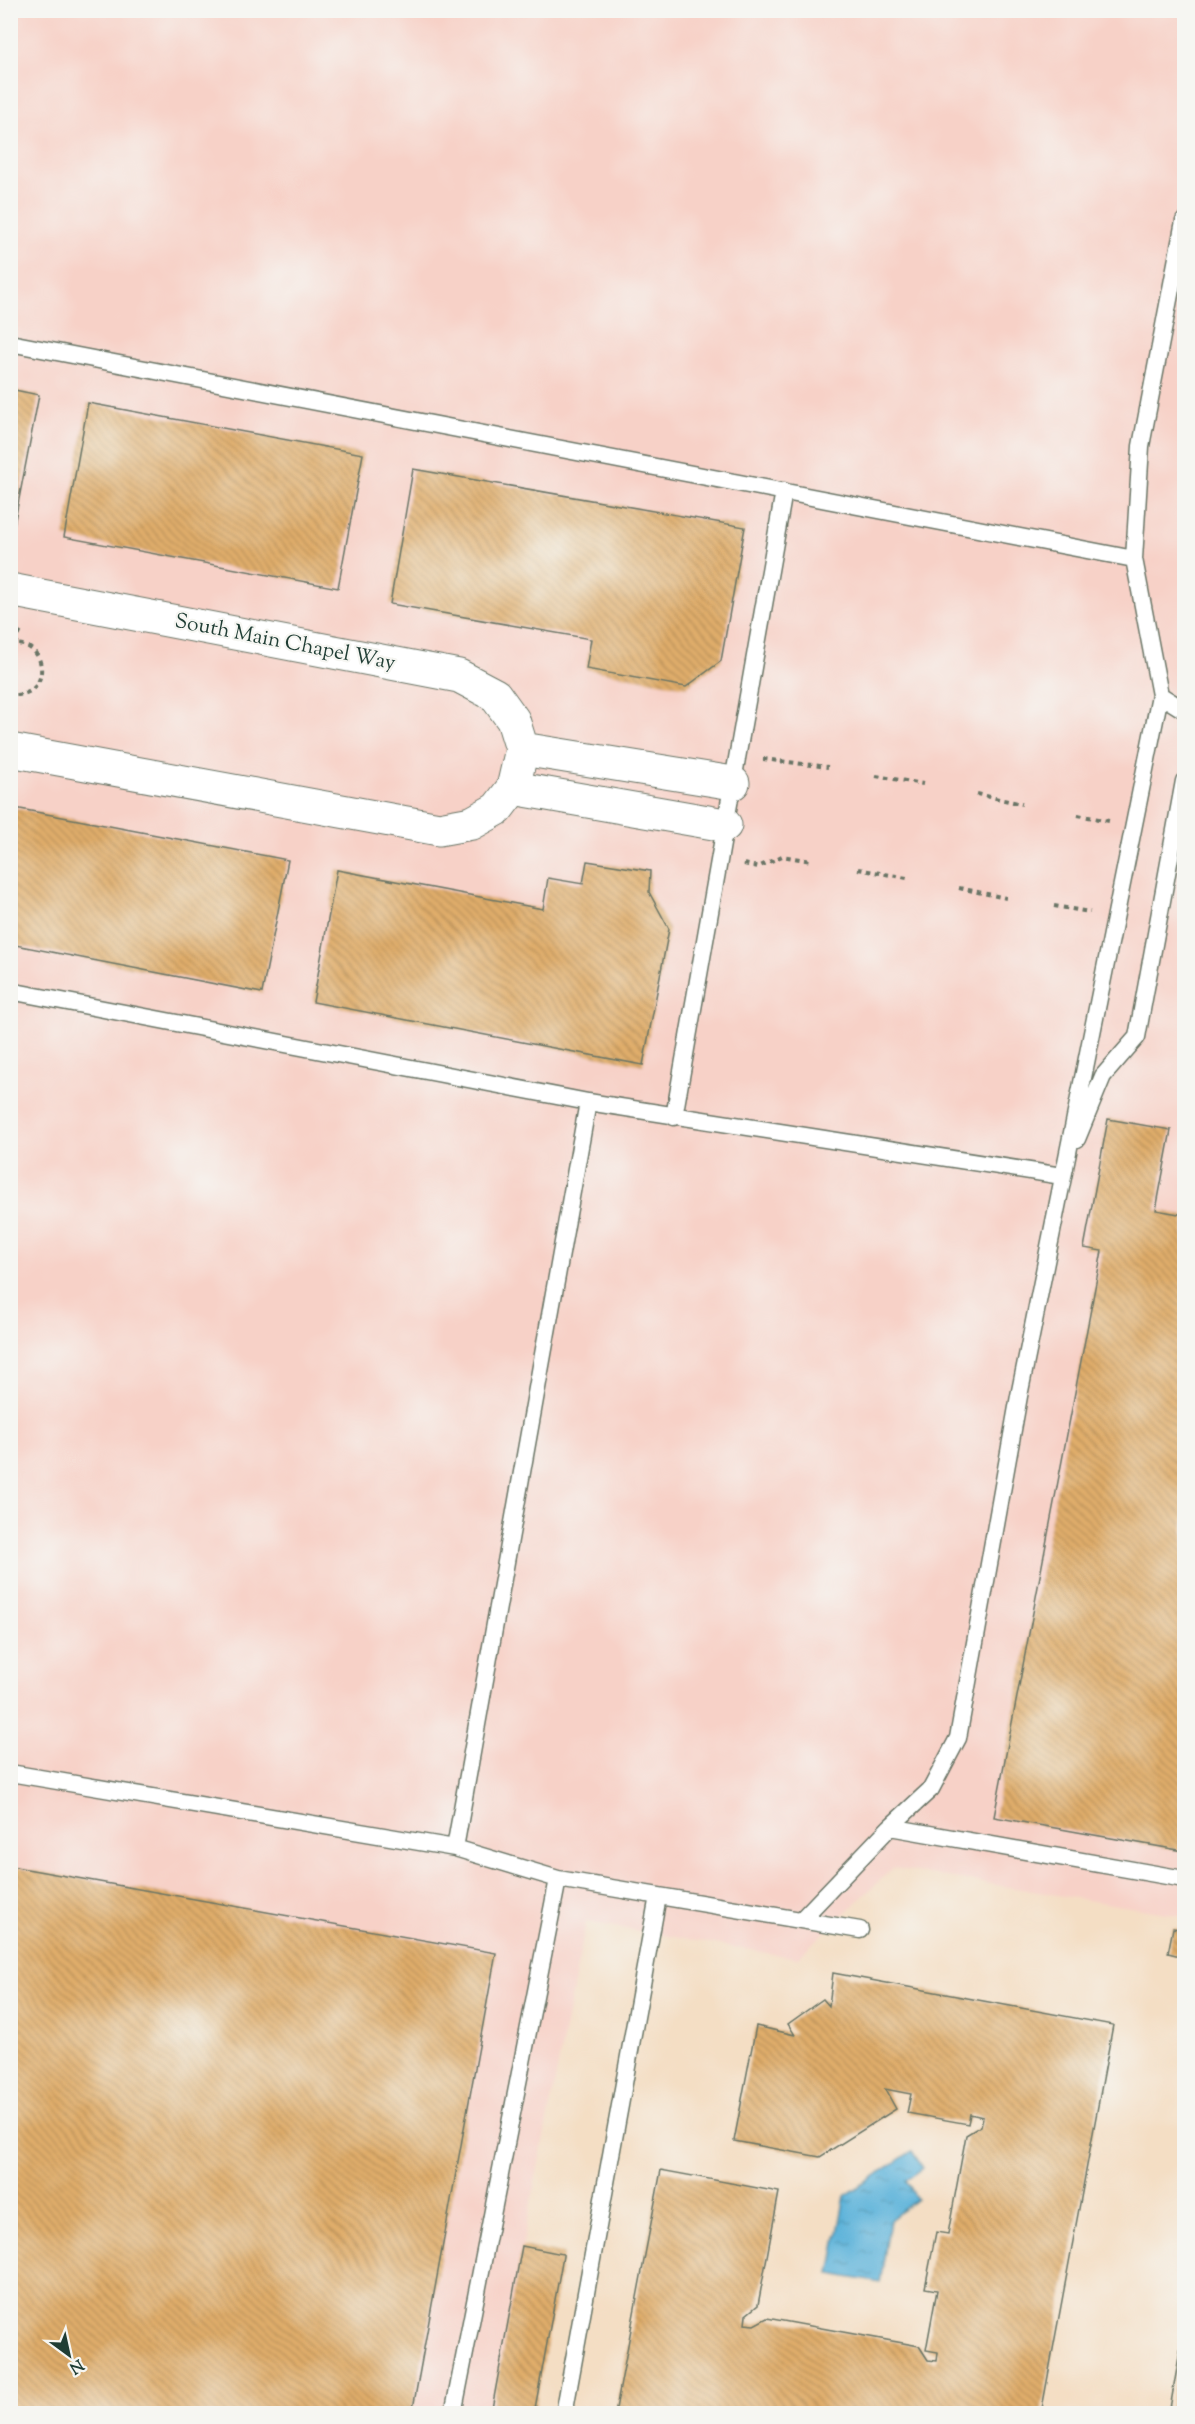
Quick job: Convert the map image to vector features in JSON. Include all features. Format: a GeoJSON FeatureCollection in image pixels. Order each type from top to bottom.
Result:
{"type":"FeatureCollection","features":[{"type":"Feature","properties":{"kind":"street","name":"South Main Chapel Way"},"geometry":{"type":"LineString","coordinates":[[10,590],[459,676],[495,695],[513,720],[522,749]]}},
{"type":"Feature","properties":{"kind":"street"},"geometry":{"type":"LineString","coordinates":[[10,750],[439,829],[472,823],[497,809],[513,788],[522,749],[733,783]]}},
{"type":"Feature","properties":{"kind":"street"},"geometry":{"type":"LineString","coordinates":[[513,788],[725,825]]}},
{"type":"Feature","properties":{"kind":"lane"},"geometry":{"type":"LineString","coordinates":[[801,1920],[890,1827],[931,1789],[958,1738],[1019,1396],[1160,695],[1134,559],[1141,446],[1185,221]]}},
{"type":"Feature","properties":{"kind":"lane"},"geometry":{"type":"LineString","coordinates":[[10,343],[1134,559]]}},
{"type":"Feature","properties":{"kind":"lane"},"geometry":{"type":"LineString","coordinates":[[674,1117],[784,491]]}},
{"type":"Feature","properties":{"kind":"lane"},"geometry":{"type":"LineString","coordinates":[[1160,695],[1185,710]]}},
{"type":"Feature","properties":{"kind":"lane"},"geometry":{"type":"LineString","coordinates":[[1062,1176],[1103,1076],[1137,1037],[1185,781]]}},
{"type":"Feature","properties":{"kind":"lane"},"geometry":{"type":"LineString","coordinates":[[10,991],[588,1102],[1062,1176]]}},
{"type":"Feature","properties":{"kind":"lane"},"geometry":{"type":"LineString","coordinates":[[455,1848],[588,1102]]}},
{"type":"Feature","properties":{"kind":"lane"},"geometry":{"type":"LineString","coordinates":[[10,1773],[455,1848],[558,1879],[860,1930]]}},
{"type":"Feature","properties":{"kind":"lane"},"geometry":{"type":"LineString","coordinates":[[890,1827],[1185,1879]]}},
{"type":"Feature","properties":{"kind":"lane"},"geometry":{"type":"LineString","coordinates":[[453,2414],[558,1879]]}},
{"type":"Feature","properties":{"kind":"lane"},"geometry":{"type":"LineString","coordinates":[[564,2414],[658,1896]]}},
{"type":"Feature","properties":{"kind":"path"},"geometry":{"type":"LineString","coordinates":[[10,702],[11,696],[29,693],[35,687],[42,672],[37,655],[31,649],[13,644],[26,619]]}},
{"type":"Feature","properties":{"kind":"path"},"geometry":{"type":"LineString","coordinates":[[762,759],[828,767]]}},
{"type":"Feature","properties":{"kind":"path"},"geometry":{"type":"LineString","coordinates":[[876,776],[923,784]]}},
{"type":"Feature","properties":{"kind":"path"},"geometry":{"type":"LineString","coordinates":[[977,794],[1022,804]]}},
{"type":"Feature","properties":{"kind":"path"},"geometry":{"type":"LineString","coordinates":[[1078,815],[1115,822]]}},
{"type":"Feature","properties":{"kind":"path"},"geometry":{"type":"LineString","coordinates":[[741,864],[758,867],[782,856],[812,861]]}},
{"type":"Feature","properties":{"kind":"path"},"geometry":{"type":"LineString","coordinates":[[858,869],[907,878]]}},
{"type":"Feature","properties":{"kind":"path"},"geometry":{"type":"LineString","coordinates":[[959,888],[1006,898]]}},
{"type":"Feature","properties":{"kind":"path"},"geometry":{"type":"LineString","coordinates":[[1054,906],[1091,912]]}},
{"type":"Feature","properties":{"kind":"shaded area"},"geometry":{"type":"Polygon","coordinates":[[[11,11],[1184,11],[1184,1916],[893,1868],[797,1958],[586,1922],[490,2413],[11,2414],[11,11]]]}},
{"type":"Feature","properties":{"kind":"water"},"geometry":{"type":"Polygon","coordinates":[[[912,2151],[923,2168],[906,2180],[917,2199],[890,2220],[880,2283],[830,2274],[845,2196],[912,2151]]]}},
{"type":"Feature","properties":{"kind":"building"},"geometry":{"type":"Polygon","coordinates":[[[10,389],[39,395],[14,525],[10,524],[10,389]]]}},
{"type":"Feature","properties":{"kind":"building"},"geometry":{"type":"Polygon","coordinates":[[[88,403],[363,454],[338,588],[64,537],[88,403]]]}},
{"type":"Feature","properties":{"kind":"building"},"geometry":{"type":"Polygon","coordinates":[[[413,469],[745,527],[721,661],[686,687],[586,669],[591,639],[390,604],[413,469]]]}},
{"type":"Feature","properties":{"kind":"building"},"geometry":{"type":"Polygon","coordinates":[[[15,808],[288,860],[262,993],[10,944],[10,830],[15,808]]]}},
{"type":"Feature","properties":{"kind":"building"},"geometry":{"type":"Polygon","coordinates":[[[587,861],[650,871],[649,892],[669,929],[643,1065],[313,1002],[337,870],[543,909],[548,878],[583,884],[587,861]]]}},
{"type":"Feature","properties":{"kind":"building"},"geometry":{"type":"Polygon","coordinates":[[[1108,1119],[1171,1130],[1156,1210],[1184,1215],[1184,1851],[994,1817],[1102,1251],[1084,1248],[1108,1119]]]}},
{"type":"Feature","properties":{"kind":"building"},"geometry":{"type":"Polygon","coordinates":[[[10,1866],[496,1953],[412,2414],[10,2414],[10,1866]]]}},
{"type":"Feature","properties":{"kind":"building"},"geometry":{"type":"Polygon","coordinates":[[[1173,1928],[1184,1930],[1184,1957],[1168,1953],[1173,1928]]]}},
{"type":"Feature","properties":{"kind":"building"},"geometry":{"type":"Polygon","coordinates":[[[833,1973],[1113,2025],[1041,2414],[615,2414],[661,2170],[779,2192],[758,2305],[746,2315],[745,2324],[754,2325],[767,2318],[919,2346],[928,2360],[937,2361],[938,2352],[926,2350],[937,2290],[925,2288],[936,2232],[948,2234],[966,2135],[981,2126],[983,2117],[970,2114],[968,2124],[907,2113],[911,2094],[885,2089],[896,2109],[820,2157],[734,2141],[756,2026],[795,2035],[788,2024],[823,1999],[829,2006],[833,1973]]]}},
{"type":"Feature","properties":{"kind":"building"},"geometry":{"type":"Polygon","coordinates":[[[522,2246],[563,2254],[534,2414],[491,2414],[522,2246]]]}},
{"type":"Feature","properties":{"kind":"building"},"geometry":{"type":"Polygon","coordinates":[[[1183,2334],[1184,2414],[1169,2414],[1183,2334]]]}}]}
